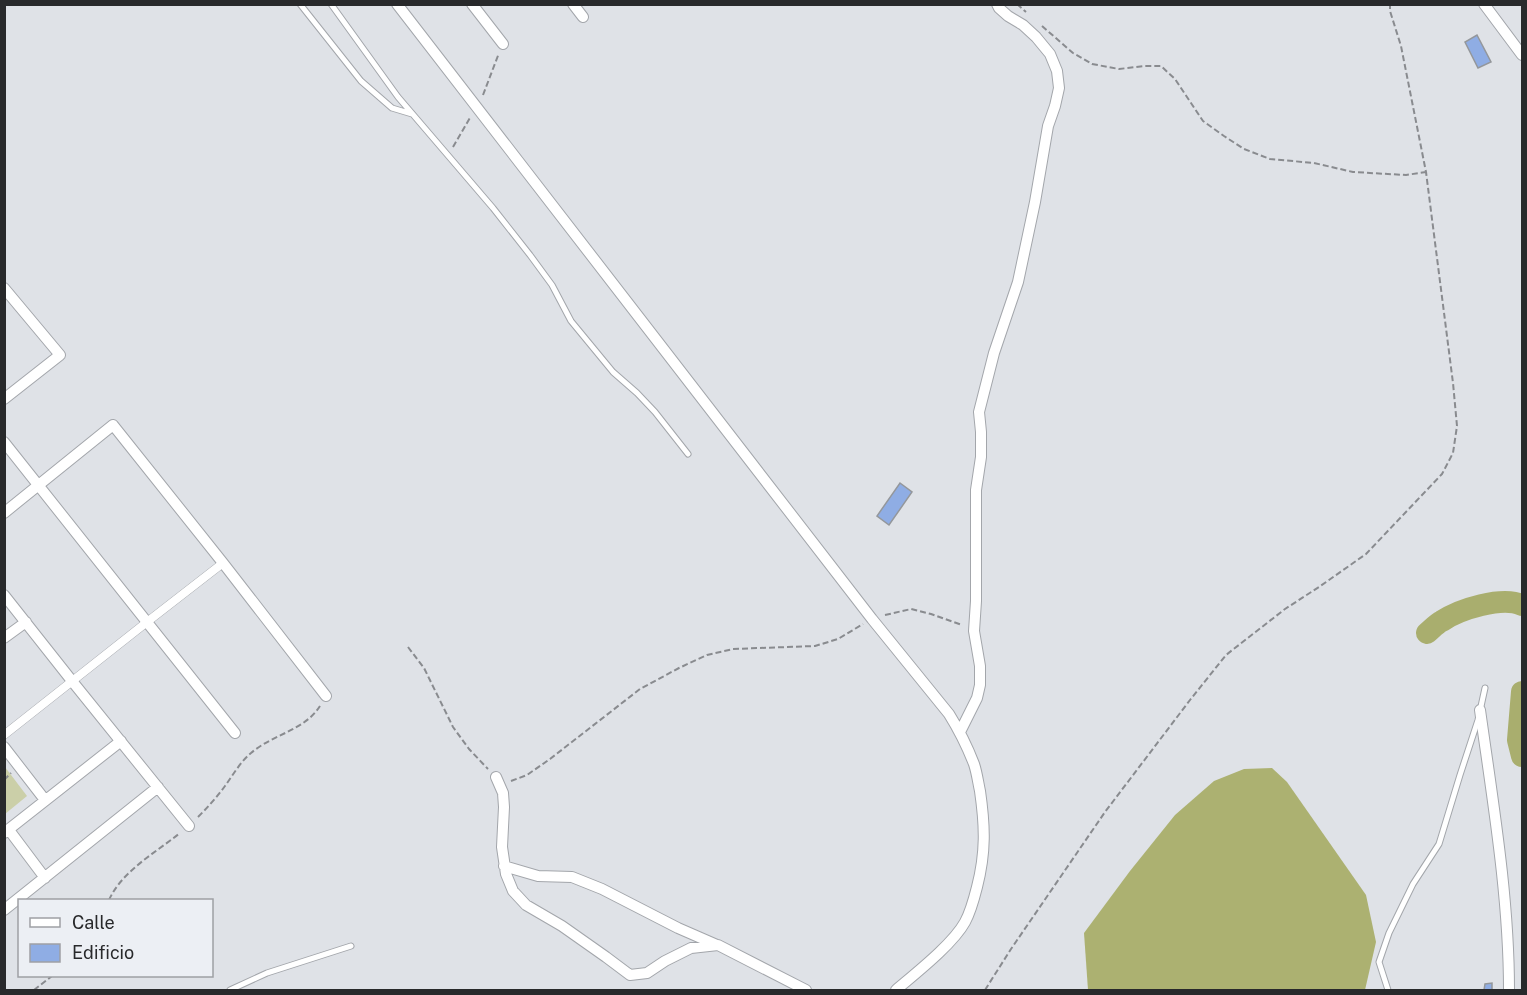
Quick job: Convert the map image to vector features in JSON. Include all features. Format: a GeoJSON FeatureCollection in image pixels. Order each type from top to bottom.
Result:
{"type":"FeatureCollection","features":[{"type":"Feature","properties":{"kind":"street"},"geometry":{"type":"LineString","coordinates":[[397,4],[872,619],[949,714],[960,732],[975,766],[983,814],[985,848],[975,898],[964,924],[954,937],[896,990]]}},
{"type":"Feature","properties":{"kind":"street"},"geometry":{"type":"LineString","coordinates":[[472,4],[502,44]]}},
{"type":"Feature","properties":{"kind":"street"},"geometry":{"type":"LineString","coordinates":[[573,4],[583,17]]}},
{"type":"Feature","properties":{"kind":"street"},"geometry":{"type":"LineString","coordinates":[[960,732],[977,698],[980,685],[980,666],[974,631],[976,490],[981,457],[979,412],[994,353],[1018,282],[1048,126],[1059,88],[1057,70],[1050,54],[1036,37],[1023,25],[1008,16],[997,4]]}},
{"type":"Feature","properties":{"kind":"street"},"geometry":{"type":"LineString","coordinates":[[1484,4],[1522,55]]}},
{"type":"Feature","properties":{"kind":"street"},"geometry":{"type":"LineString","coordinates":[[4,288],[60,355],[4,399]]}},
{"type":"Feature","properties":{"kind":"street"},"geometry":{"type":"LineString","coordinates":[[4,513],[113,425],[326,696]]}},
{"type":"Feature","properties":{"kind":"street"},"geometry":{"type":"LineString","coordinates":[[4,442],[235,733]]}},
{"type":"Feature","properties":{"kind":"street"},"geometry":{"type":"LineString","coordinates":[[4,735],[223,563]]}},
{"type":"Feature","properties":{"kind":"street"},"geometry":{"type":"LineString","coordinates":[[4,595],[189,826]]}},
{"type":"Feature","properties":{"kind":"street"},"geometry":{"type":"LineString","coordinates":[[4,638],[26,622]]}},
{"type":"Feature","properties":{"kind":"street"},"geometry":{"type":"LineString","coordinates":[[1480,710],[1504,891],[1509,990]]}},
{"type":"Feature","properties":{"kind":"street"},"geometry":{"type":"LineString","coordinates":[[45,878],[7,831],[121,741]]}},
{"type":"Feature","properties":{"kind":"street"},"geometry":{"type":"LineString","coordinates":[[4,747],[45,800]]}},
{"type":"Feature","properties":{"kind":"street"},"geometry":{"type":"LineString","coordinates":[[498,782],[503,793],[501,847],[504,866],[513,891],[526,905],[562,926],[630,975],[647,973],[691,948],[718,945]]}},
{"type":"Feature","properties":{"kind":"street"},"geometry":{"type":"LineString","coordinates":[[18,899],[158,787]]}},
{"type":"Feature","properties":{"kind":"street"},"geometry":{"type":"LineString","coordinates":[[504,866],[538,876],[572,878],[602,889],[806,990]]}},
{"type":"Feature","properties":{"kind":"street"},"geometry":{"type":"LineString","coordinates":[[4,910],[18,899]]}},
{"type":"Feature","properties":{"kind":"lane"},"geometry":{"type":"LineString","coordinates":[[300,4],[361,81],[393,108],[414,114]]}},
{"type":"Feature","properties":{"kind":"lane"},"geometry":{"type":"LineString","coordinates":[[331,4],[398,97],[530,255],[552,285],[571,321],[613,372],[643,399],[688,454]]}},
{"type":"Feature","properties":{"kind":"lane"},"geometry":{"type":"LineString","coordinates":[[1388,990],[1379,962],[1389,933],[1413,884],[1439,844],[1485,688]]}},
{"type":"Feature","properties":{"kind":"lane"},"geometry":{"type":"LineString","coordinates":[[230,990],[267,974],[351,946]]}},
{"type":"Feature","properties":{"kind":"path"},"geometry":{"type":"LineString","coordinates":[[1017,4],[1031,16]]}},
{"type":"Feature","properties":{"kind":"path"},"geometry":{"type":"LineString","coordinates":[[985,990],[1105,813],[1226,655],[1285,609],[1366,554],[1442,474],[1453,453],[1457,426],[1453,383],[1426,172],[1401,46],[1390,4]]}},
{"type":"Feature","properties":{"kind":"path"},"geometry":{"type":"LineString","coordinates":[[1038,22],[1073,53],[1092,64],[1119,69],[1161,66],[1175,79],[1203,120],[1244,149],[1270,159],[1314,163],[1353,172],[1406,175],[1426,172]]}},
{"type":"Feature","properties":{"kind":"path"},"geometry":{"type":"LineString","coordinates":[[408,647],[424,668],[453,727],[498,782],[527,775],[640,689],[707,656],[734,649],[815,646],[838,639],[872,619],[911,609],[950,620],[974,631]]}},
{"type":"Feature","properties":{"kind":"path"},"geometry":{"type":"LineString","coordinates":[[110,899],[121,881],[133,869],[189,826],[212,804],[251,753],[271,740],[295,729],[313,716],[326,696]]}},
{"type":"Feature","properties":{"kind":"path"},"geometry":{"type":"LineString","coordinates":[[34,990],[50,977]]}},
{"type":"Feature","properties":{"kind":"green space"},"geometry":{"type":"Polygon","coordinates":[[[5,767],[27,796],[4,814],[5,767]]]}},
{"type":"Feature","properties":{"kind":"green space"},"geometry":{"type":"Polygon","coordinates":[[[1272,768],[1287,782],[1366,895],[1376,942],[1365,990],[1088,990],[1084,933],[1175,815],[1214,781],[1244,769],[1272,768]]]}},
{"type":"Feature","properties":{"kind":"building"},"geometry":{"type":"Polygon","coordinates":[[[1477,35],[1491,62],[1478,68],[1465,42],[1477,35]]]}},
{"type":"Feature","properties":{"kind":"building"},"geometry":{"type":"Polygon","coordinates":[[[900,483],[912,492],[889,525],[877,516],[900,483]]]}},
{"type":"Feature","properties":{"kind":"building"},"geometry":{"type":"Polygon","coordinates":[[[1492,983],[1492,990],[1484,990],[1485,984],[1492,983]]]}},
{"type":"Feature","properties":{"kind":"waterway"},"geometry":{"type":"LineString","coordinates":[[1427,633],[1450,616],[1470,608],[1504,602],[1522,605]]}},
{"type":"Feature","properties":{"kind":"waterway"},"geometry":{"type":"LineString","coordinates":[[1522,692],[1518,740],[1522,756]]}}]}
